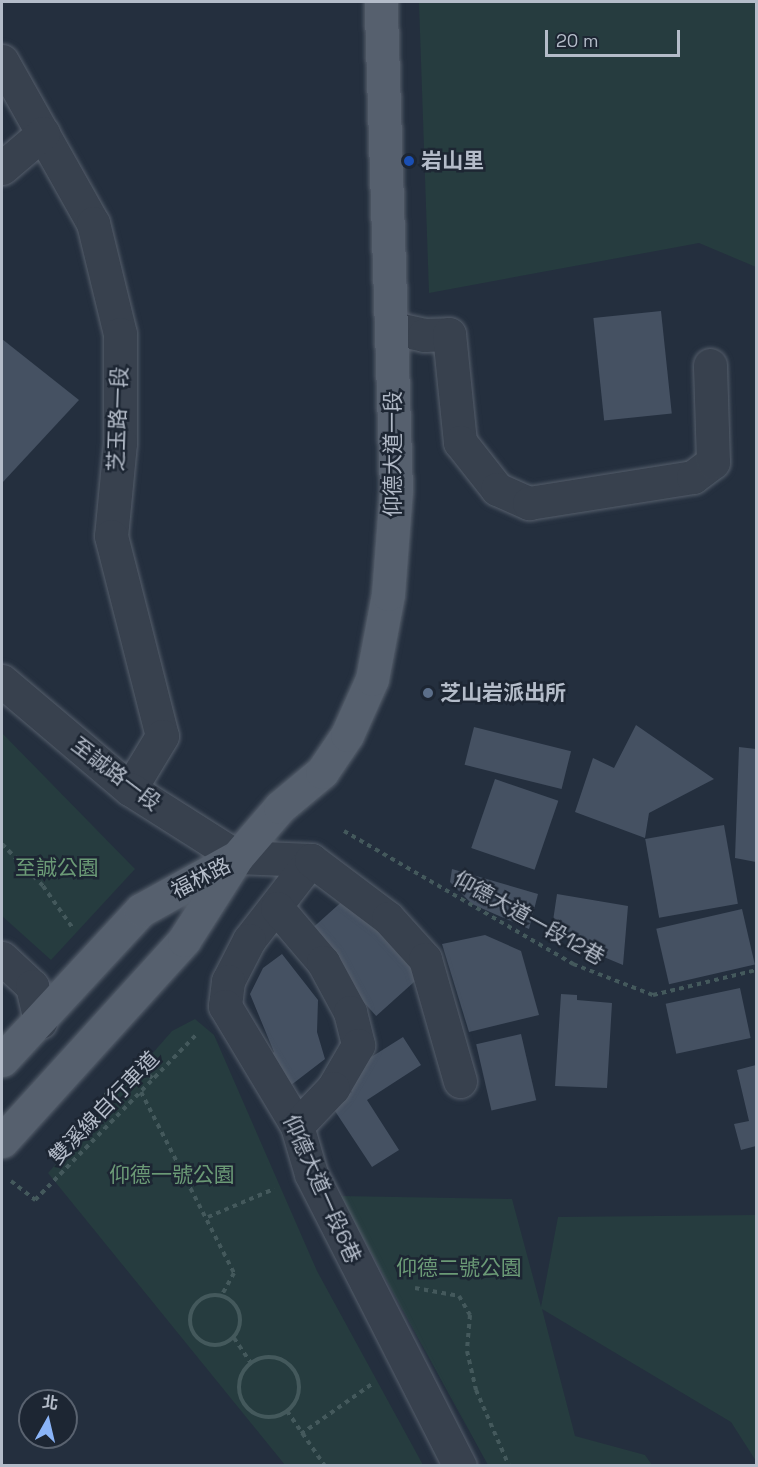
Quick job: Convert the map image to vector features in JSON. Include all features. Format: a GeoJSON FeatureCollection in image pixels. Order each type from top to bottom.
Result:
{"type":"FeatureCollection","features":[{"type":"Feature","properties":{"kind":"main road","name":"仰德大道一段"},"geometry":{"type":"LineString","coordinates":[[237,857],[280,807],[322,772],[347,735],[372,679],[388,594],[396,490],[381,2]]}},
{"type":"Feature","properties":{"kind":"main road","name":"福林路"},"geometry":{"type":"LineString","coordinates":[[6,1056],[141,910],[237,857]]}},
{"type":"Feature","properties":{"kind":"main road","name":"福林路"},"geometry":{"type":"LineString","coordinates":[[2,1141],[184,940],[237,857]]}},
{"type":"Feature","properties":{"kind":"street","name":"芝玉路一段"},"geometry":{"type":"LineString","coordinates":[[2,61],[93,223],[120,334],[120,443],[111,536],[162,736],[130,789]]}},
{"type":"Feature","properties":{"kind":"street"},"geometry":{"type":"LineString","coordinates":[[2,168],[43,133]]}},
{"type":"Feature","properties":{"kind":"street"},"geometry":{"type":"LineString","coordinates":[[392,328],[424,335],[449,334],[460,442],[497,489],[529,503],[693,477],[700,472],[712,462],[710,365]]}},
{"type":"Feature","properties":{"kind":"street","name":"至誠路一段"},"geometry":{"type":"LineString","coordinates":[[2,681],[130,789],[237,857]]}},
{"type":"Feature","properties":{"kind":"street"},"geometry":{"type":"LineString","coordinates":[[237,857],[310,860],[388,918],[425,958],[460,1081]]}},
{"type":"Feature","properties":{"kind":"street"},"geometry":{"type":"LineString","coordinates":[[225,1006],[228,981],[249,940],[277,908],[310,860]]}},
{"type":"Feature","properties":{"kind":"street"},"geometry":{"type":"LineString","coordinates":[[277,908],[323,962],[350,1012],[357,1045],[333,1088],[297,1126]]}},
{"type":"Feature","properties":{"kind":"street"},"geometry":{"type":"LineString","coordinates":[[2,958],[32,986],[39,1022]]}},
{"type":"Feature","properties":{"kind":"street","name":"仰德大道一段6巷"},"geometry":{"type":"LineString","coordinates":[[225,1006],[297,1126],[310,1174],[460,1466]]}},
{"type":"Feature","properties":{"kind":"path","name":"仰德大道一段12巷"},"geometry":{"type":"LineString","coordinates":[[333,825],[573,964],[653,995],[756,970]]}},
{"type":"Feature","properties":{"kind":"path"},"geometry":{"type":"LineString","coordinates":[[2,844],[43,886],[75,933]]}},
{"type":"Feature","properties":{"kind":"path","name":"雙溪線自行車道"},"geometry":{"type":"LineString","coordinates":[[2,1173],[35,1200],[225,1006]]}},
{"type":"Feature","properties":{"kind":"path"},"geometry":{"type":"LineString","coordinates":[[80,1122],[136,1063],[153,1079]]}},
{"type":"Feature","properties":{"kind":"path"},"geometry":{"type":"LineString","coordinates":[[141,1092],[234,1272],[221,1296]]}},
{"type":"Feature","properties":{"kind":"path"},"geometry":{"type":"LineString","coordinates":[[208,1218],[310,1174]]}},
{"type":"Feature","properties":{"kind":"path"},"geometry":{"type":"LineString","coordinates":[[433,1289],[459,1296],[470,1315],[466,1351],[476,1390],[509,1466]]}},
{"type":"Feature","properties":{"kind":"path"},"geometry":{"type":"LineString","coordinates":[[208,1296],[221,1296],[233,1302],[240,1313],[234,1338],[222,1345],[209,1345],[197,1338],[191,1327],[190,1314],[197,1303],[208,1296]]}},
{"type":"Feature","properties":{"kind":"path"},"geometry":{"type":"LineString","coordinates":[[234,1338],[251,1363]]}},
{"type":"Feature","properties":{"kind":"path"},"geometry":{"type":"LineString","coordinates":[[276,1358],[293,1370],[299,1388],[296,1401],[287,1411],[261,1416],[245,1404],[238,1386],[251,1363],[276,1358]]}},
{"type":"Feature","properties":{"kind":"path"},"geometry":{"type":"LineString","coordinates":[[302,1434],[373,1383]]}},
{"type":"Feature","properties":{"kind":"path"},"geometry":{"type":"LineString","coordinates":[[287,1411],[325,1466]]}},
{"type":"Feature","properties":{"kind":"green space"},"geometry":{"type":"Polygon","coordinates":[[[756,2],[756,267],[699,243],[429,293],[419,3],[756,2]]]}},
{"type":"Feature","properties":{"kind":"green space","name":"至誠公園"},"geometry":{"type":"Polygon","coordinates":[[[2,733],[135,869],[51,960],[2,916],[2,733]]]}},
{"type":"Feature","properties":{"kind":"green space","name":"仰德一號公園"},"geometry":{"type":"Polygon","coordinates":[[[195,1019],[214,1035],[317,1271],[423,1465],[285,1465],[48,1173],[172,1031],[195,1019]]]}},
{"type":"Feature","properties":{"kind":"green space","name":"仰德二號公園"},"geometry":{"type":"Polygon","coordinates":[[[340,1196],[512,1199],[541,1307],[558,1217],[756,1215],[756,1461],[731,1422],[542,1309],[575,1436],[645,1455],[652,1465],[488,1465],[340,1196]]]}},
{"type":"Feature","properties":{"kind":"building"},"geometry":{"type":"Polygon","coordinates":[[[661,311],[672,413],[604,421],[593,318],[661,311]]]}},
{"type":"Feature","properties":{"kind":"building"},"geometry":{"type":"Polygon","coordinates":[[[2,339],[79,400],[2,483],[2,339]]]}},
{"type":"Feature","properties":{"kind":"building"},"geometry":{"type":"Polygon","coordinates":[[[636,725],[714,779],[649,813],[645,838],[575,812],[593,758],[614,768],[636,725]]]}},
{"type":"Feature","properties":{"kind":"building"},"geometry":{"type":"Polygon","coordinates":[[[474,727],[571,751],[562,789],[465,765],[474,727]]]}},
{"type":"Feature","properties":{"kind":"building"},"geometry":{"type":"Polygon","coordinates":[[[739,747],[756,749],[756,862],[735,858],[739,747]]]}},
{"type":"Feature","properties":{"kind":"building"},"geometry":{"type":"Polygon","coordinates":[[[495,779],[558,801],[535,870],[471,848],[495,779]]]}},
{"type":"Feature","properties":{"kind":"building"},"geometry":{"type":"Polygon","coordinates":[[[724,825],[738,904],[659,918],[645,839],[724,825]]]}},
{"type":"Feature","properties":{"kind":"building"},"geometry":{"type":"Polygon","coordinates":[[[452,869],[538,894],[529,929],[472,904],[450,882],[452,869]]]}},
{"type":"Feature","properties":{"kind":"building"},"geometry":{"type":"Polygon","coordinates":[[[557,894],[628,906],[623,965],[582,948],[583,940],[551,934],[557,894]]]}},
{"type":"Feature","properties":{"kind":"building"},"geometry":{"type":"Polygon","coordinates":[[[347,897],[419,977],[376,1016],[304,936],[347,897]]]}},
{"type":"Feature","properties":{"kind":"building"},"geometry":{"type":"Polygon","coordinates":[[[742,909],[755,965],[669,984],[656,929],[742,909]]]}},
{"type":"Feature","properties":{"kind":"building"},"geometry":{"type":"Polygon","coordinates":[[[485,935],[521,951],[539,1015],[469,1032],[442,944],[485,935]]]}},
{"type":"Feature","properties":{"kind":"building"},"geometry":{"type":"Polygon","coordinates":[[[282,954],[318,1000],[317,1032],[325,1059],[282,1092],[263,1060],[274,1052],[250,994],[263,968],[282,954]]]}},
{"type":"Feature","properties":{"kind":"building"},"geometry":{"type":"Polygon","coordinates":[[[740,988],[751,1038],[676,1054],[666,1004],[740,988]]]}},
{"type":"Feature","properties":{"kind":"building"},"geometry":{"type":"Polygon","coordinates":[[[561,994],[577,995],[577,1000],[612,1003],[607,1088],[555,1086],[561,994]]]}},
{"type":"Feature","properties":{"kind":"building"},"geometry":{"type":"Polygon","coordinates":[[[521,1034],[536,1100],[491,1111],[476,1044],[521,1034]]]}},
{"type":"Feature","properties":{"kind":"building"},"geometry":{"type":"Polygon","coordinates":[[[403,1037],[421,1065],[367,1100],[399,1150],[372,1167],[331,1105],[352,1092],[341,1076],[403,1037]]]}},
{"type":"Feature","properties":{"kind":"building"},"geometry":{"type":"Polygon","coordinates":[[[756,1065],[756,1146],[741,1150],[734,1124],[749,1121],[737,1070],[756,1065]]]}},
{"type":"Feature","properties":{"kind":"place","name":"岩山里"},"geometry":{"type":"Point","coordinates":[409,161]}},
{"type":"Feature","properties":{"kind":"place","name":"芝山岩派出所"},"geometry":{"type":"Point","coordinates":[428,693]}}]}
